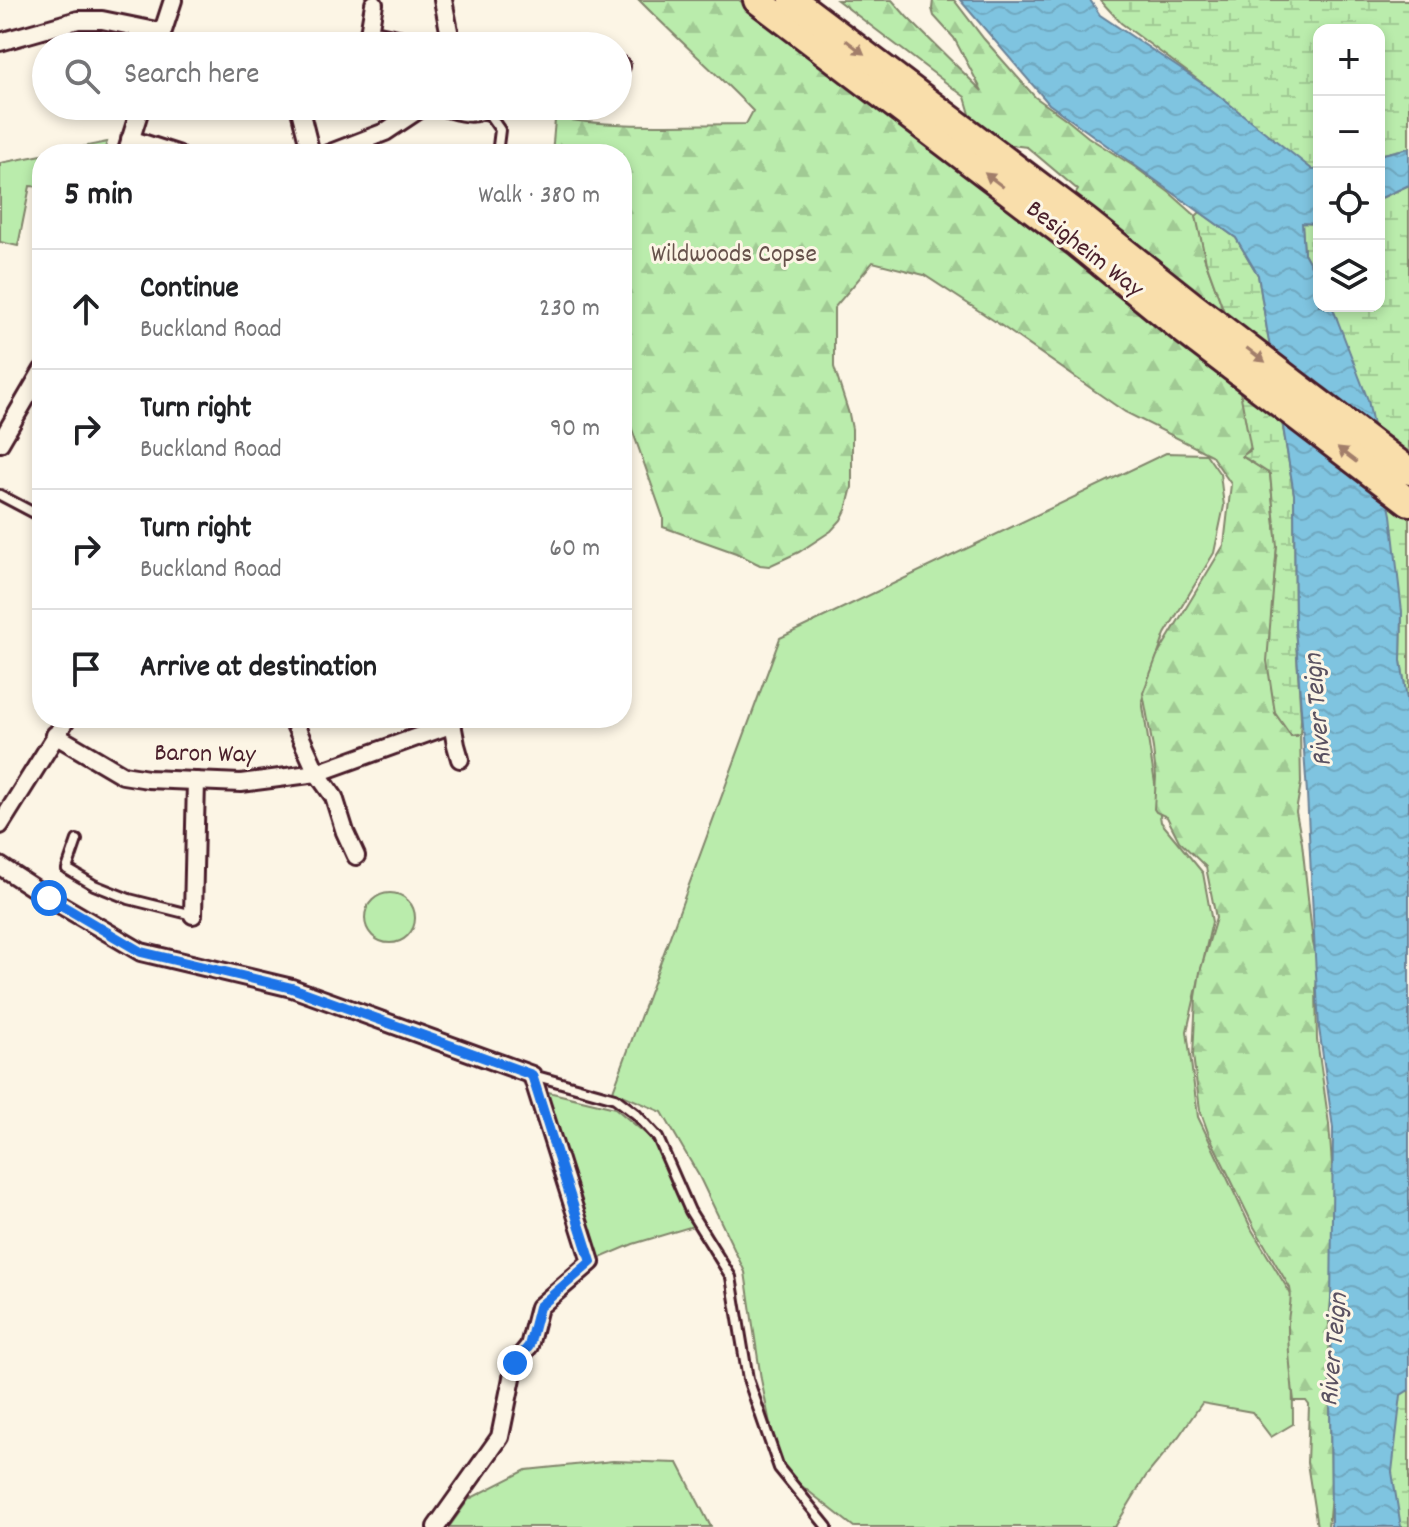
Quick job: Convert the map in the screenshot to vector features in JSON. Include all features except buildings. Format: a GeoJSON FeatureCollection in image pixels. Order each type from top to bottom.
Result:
{"type":"FeatureCollection","features":[{"type":"Feature","properties":{"kind":"highway","name":"Besigheim Way"},"geometry":{"type":"LineString","coordinates":[[757,0],[1078,244],[1409,471]]}},
{"type":"Feature","properties":{"kind":"highway","name":"Besigheim Way"},"geometry":{"type":"LineString","coordinates":[[793,0],[1086,221],[1188,318],[1409,502]]}},
{"type":"Feature","properties":{"kind":"street"},"geometry":{"type":"LineString","coordinates":[[162,32],[173,0]]}},
{"type":"Feature","properties":{"kind":"street"},"geometry":{"type":"LineString","coordinates":[[443,0],[448,32]]}},
{"type":"Feature","properties":{"kind":"street"},"geometry":{"type":"LineString","coordinates":[[369,32],[374,4]]}},
{"type":"Feature","properties":{"kind":"street"},"geometry":{"type":"LineString","coordinates":[[35,32],[78,20],[102,20],[139,32]]}},
{"type":"Feature","properties":{"kind":"street"},"geometry":{"type":"LineString","coordinates":[[0,42],[32,33]]}},
{"type":"Feature","properties":{"kind":"street"},"geometry":{"type":"LineString","coordinates":[[129,144],[137,120]]}},
{"type":"Feature","properties":{"kind":"street"},"geometry":{"type":"LineString","coordinates":[[302,120],[308,144]]}},
{"type":"Feature","properties":{"kind":"street"},"geometry":{"type":"LineString","coordinates":[[354,144],[385,132],[403,120]]}},
{"type":"Feature","properties":{"kind":"street"},"geometry":{"type":"LineString","coordinates":[[0,443],[32,388]]}},
{"type":"Feature","properties":{"kind":"street"},"geometry":{"type":"LineString","coordinates":[[0,825],[60,728]]}},
{"type":"Feature","properties":{"kind":"street"},"geometry":{"type":"LineString","coordinates":[[297,728],[317,773],[334,797],[356,856]]}},
{"type":"Feature","properties":{"kind":"street","name":"Baron Way"},"geometry":{"type":"LineString","coordinates":[[55,735],[123,775],[241,783],[317,773],[434,728]]}},
{"type":"Feature","properties":{"kind":"street"},"geometry":{"type":"LineString","coordinates":[[453,728],[460,759]]}},
{"type":"Feature","properties":{"kind":"street"},"geometry":{"type":"LineString","coordinates":[[193,915],[196,781]]}},
{"type":"Feature","properties":{"kind":"street"},"geometry":{"type":"LineString","coordinates":[[0,866],[141,952],[292,988],[532,1075],[591,1262],[539,1307],[529,1346],[515,1363],[500,1437],[436,1527]]}},
{"type":"Feature","properties":{"kind":"lane"},"geometry":{"type":"LineString","coordinates":[[494,120],[500,130],[498,144]]}},
{"type":"Feature","properties":{"kind":"lane"},"geometry":{"type":"LineString","coordinates":[[0,495],[32,512]]}},
{"type":"Feature","properties":{"kind":"lane"},"geometry":{"type":"LineString","coordinates":[[77,840],[67,869],[94,885],[129,899],[193,915]]}},
{"type":"Feature","properties":{"kind":"lane"},"geometry":{"type":"LineString","coordinates":[[532,1075],[615,1098],[636,1114],[658,1138],[690,1211],[731,1277],[748,1379],[779,1468],[827,1527]]}},
{"type":"Feature","properties":{"kind":"green space","name":"Wildwoods Copse"},"geometry":{"type":"Polygon","coordinates":[[[639,0],[739,0],[935,146],[1241,391],[1251,447],[1243,457],[1270,474],[1277,546],[1268,661],[1291,736],[1300,732],[1301,783],[1296,812],[1313,943],[1319,967],[1316,987],[1317,1040],[1334,1181],[1334,1270],[1329,1319],[1331,1495],[1328,1527],[1317,1527],[1307,1463],[1309,1405],[1306,1401],[1294,1401],[1288,1337],[1290,1288],[1254,1227],[1200,1110],[1193,1055],[1196,997],[1216,918],[1206,867],[1179,841],[1167,817],[1154,809],[1156,777],[1143,693],[1157,656],[1224,545],[1231,484],[1211,455],[1125,412],[924,275],[873,262],[834,308],[834,367],[852,429],[852,487],[841,520],[831,531],[799,552],[769,566],[663,527],[663,517],[632,429],[632,144],[553,144],[555,120],[624,124],[746,124],[753,111],[639,0]]]}},
{"type":"Feature","properties":{"kind":"green space"},"geometry":{"type":"Polygon","coordinates":[[[837,0],[892,0],[982,91],[954,38],[934,16],[933,0],[954,0],[1035,97],[1135,167],[1196,216],[1204,257],[1226,317],[1073,198],[1078,190],[1027,147],[1004,144],[972,121],[965,97],[837,0]]]}},
{"type":"Feature","properties":{"kind":"green space"},"geometry":{"type":"Polygon","coordinates":[[[1100,0],[1409,0],[1409,148],[1385,154],[1385,24],[1313,24],[1313,171],[1121,23],[1100,0]]]}},
{"type":"Feature","properties":{"kind":"green space"},"geometry":{"type":"Polygon","coordinates":[[[32,157],[32,186],[18,246],[0,242],[0,163],[32,157]]]}},
{"type":"Feature","properties":{"kind":"green space"},"geometry":{"type":"Polygon","coordinates":[[[1409,185],[1409,712],[1401,661],[1402,612],[1333,312],[1385,312],[1385,196],[1409,185]]]}},
{"type":"Feature","properties":{"kind":"green space"},"geometry":{"type":"Polygon","coordinates":[[[1200,212],[1236,238],[1258,275],[1294,494],[1295,626],[1301,719],[1300,734],[1291,736],[1275,713],[1267,661],[1277,546],[1270,474],[1242,456],[1251,450],[1226,317],[1206,262],[1196,216],[1200,212]]]}},
{"type":"Feature","properties":{"kind":"green space"},"geometry":{"type":"Polygon","coordinates":[[[1302,223],[1313,224],[1313,269],[1304,253],[1302,223]]]}},
{"type":"Feature","properties":{"kind":"green space"},"geometry":{"type":"Polygon","coordinates":[[[1166,453],[1206,454],[1220,474],[1224,506],[1214,553],[1165,634],[1142,700],[1161,822],[1203,873],[1212,922],[1187,1031],[1198,1117],[1252,1230],[1292,1296],[1293,1424],[1271,1437],[1252,1412],[1202,1403],[1146,1476],[1115,1527],[854,1527],[779,1468],[761,1379],[745,1272],[699,1176],[662,1112],[613,1091],[780,638],[1166,453]]]}},
{"type":"Feature","properties":{"kind":"green space"},"geometry":{"type":"Polygon","coordinates":[[[380,894],[400,894],[414,908],[414,928],[400,942],[380,942],[366,928],[366,908],[380,894]]]}},
{"type":"Feature","properties":{"kind":"green space"},"geometry":{"type":"Polygon","coordinates":[[[544,1091],[615,1108],[652,1139],[697,1225],[633,1244],[591,1262],[544,1091]]]}},
{"type":"Feature","properties":{"kind":"green space"},"geometry":{"type":"Polygon","coordinates":[[[1409,1259],[1409,1527],[1382,1527],[1409,1259]]]}},
{"type":"Feature","properties":{"kind":"green space"},"geometry":{"type":"Polygon","coordinates":[[[613,1461],[678,1463],[711,1527],[449,1527],[469,1499],[526,1470],[613,1461]]]}},
{"type":"Feature","properties":{"kind":"water","name":"River Teign"},"geometry":{"type":"Polygon","coordinates":[[[960,0],[1090,0],[1100,15],[1209,88],[1313,170],[1313,224],[1302,223],[1304,253],[1313,269],[1313,312],[1334,312],[1368,400],[1391,515],[1402,612],[1401,661],[1409,712],[1409,1390],[1401,1395],[1392,1472],[1401,1527],[1331,1527],[1333,1128],[1319,1028],[1295,626],[1294,494],[1258,275],[1236,238],[1049,104],[960,0]]]}},
{"type":"Feature","properties":{"kind":"water"},"geometry":{"type":"Polygon","coordinates":[[[1409,148],[1409,185],[1385,196],[1385,168],[1385,154],[1409,148]]]}},
{"type":"Feature","properties":{"kind":"route"},"geometry":{"type":"LineString","coordinates":[[49,898],[141,952],[292,988],[532,1075],[591,1262],[539,1307],[529,1346],[515,1363]]}}]}
